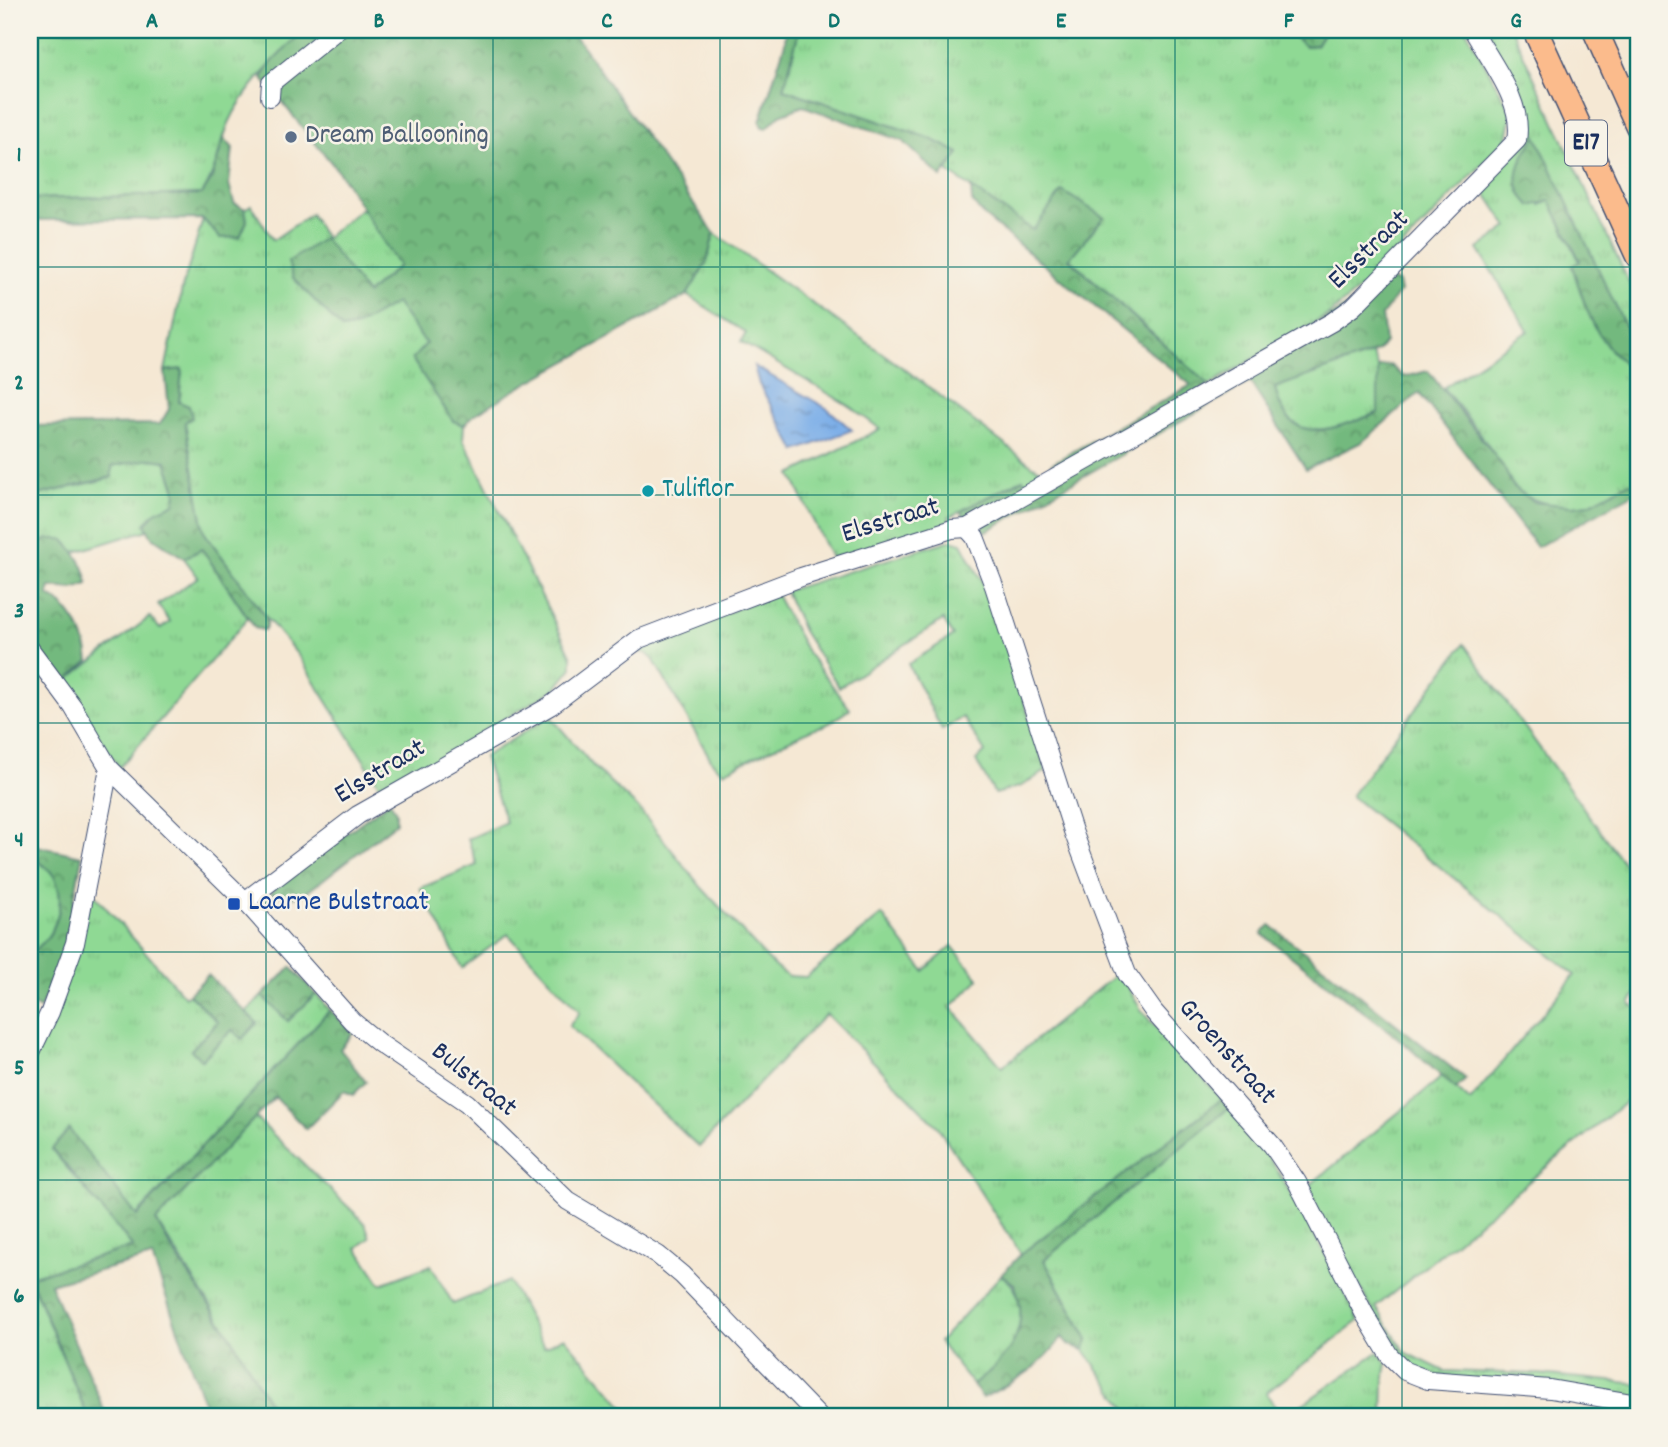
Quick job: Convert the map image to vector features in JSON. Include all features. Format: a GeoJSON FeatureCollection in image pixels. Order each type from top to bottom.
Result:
{"type":"FeatureCollection","features":[{"type":"Feature","properties":{"kind":"highway","name":"E17"},"geometry":{"type":"LineString","coordinates":[[1535,30],[1638,256]]}},
{"type":"Feature","properties":{"kind":"highway","name":"E17"},"geometry":{"type":"LineString","coordinates":[[1595,30],[1638,126]]}},
{"type":"Feature","properties":{"kind":"street"},"geometry":{"type":"LineString","coordinates":[[270,97],[271,83],[337,30]]}},
{"type":"Feature","properties":{"kind":"street","name":"Elsstraat"},"geometry":{"type":"LineString","coordinates":[[245,901],[358,815],[550,706],[639,639],[801,577],[952,529],[967,528],[1332,322],[1353,307],[1517,140],[1520,123],[1516,108],[1473,30]]}},
{"type":"Feature","properties":{"kind":"street","name":"Groenstraat"},"geometry":{"type":"LineString","coordinates":[[967,528],[975,537],[994,586],[1073,831],[1127,974],[1154,1012],[1272,1145],[1297,1182],[1364,1313],[1389,1355],[1405,1371],[1428,1380],[1550,1389],[1638,1404]]}},
{"type":"Feature","properties":{"kind":"street","name":"Bulstraat"},"geometry":{"type":"LineString","coordinates":[[30,649],[73,707],[109,768],[245,901],[352,1021],[379,1043],[467,1103],[568,1201],[658,1255],[682,1275],[819,1417]]}},
{"type":"Feature","properties":{"kind":"street"},"geometry":{"type":"LineString","coordinates":[[30,1054],[50,1012],[75,943],[109,768]]}},
{"type":"Feature","properties":{"kind":"green space"},"geometry":{"type":"Polygon","coordinates":[[[30,30],[304,30],[262,73],[235,110],[211,177],[202,194],[30,199],[30,30]]]}},
{"type":"Feature","properties":{"kind":"green space"},"geometry":{"type":"Polygon","coordinates":[[[304,30],[571,30],[714,233],[707,262],[687,295],[520,387],[474,415],[464,425],[453,421],[412,359],[426,344],[396,303],[357,326],[342,329],[293,278],[288,262],[324,238],[367,294],[399,266],[339,172],[262,78],[272,62],[304,30]]]}},
{"type":"Feature","properties":{"kind":"green space"},"geometry":{"type":"Polygon","coordinates":[[[786,30],[799,30],[784,89],[931,139],[959,153],[941,177],[903,141],[803,106],[780,115],[767,128],[762,127],[760,122],[785,43],[786,30]]]}},
{"type":"Feature","properties":{"kind":"green space"},"geometry":{"type":"Polygon","coordinates":[[[799,30],[1287,30],[1305,46],[1316,45],[1325,30],[1466,30],[1512,113],[1507,139],[1366,284],[1328,315],[1209,385],[1069,258],[1103,217],[1034,231],[947,171],[959,153],[931,139],[784,89],[799,30]]]}},
{"type":"Feature","properties":{"kind":"green space"},"geometry":{"type":"Polygon","coordinates":[[[1287,30],[1325,30],[1316,45],[1305,46],[1287,30]]]}},
{"type":"Feature","properties":{"kind":"green space"},"geometry":{"type":"Polygon","coordinates":[[[1480,30],[1512,30],[1638,302],[1638,354],[1535,136],[1541,205],[1550,200],[1638,383],[1638,448],[1632,463],[1638,468],[1638,485],[1621,487],[1596,502],[1581,506],[1540,502],[1522,494],[1511,483],[1481,435],[1443,388],[1528,331],[1478,249],[1508,227],[1483,189],[1517,148],[1523,137],[1525,116],[1480,30]]]}},
{"type":"Feature","properties":{"kind":"green space"},"geometry":{"type":"Polygon","coordinates":[[[1536,136],[1638,354],[1638,383],[1607,346],[1590,318],[1572,266],[1580,261],[1550,201],[1531,206],[1519,189],[1518,171],[1536,136]]]}},
{"type":"Feature","properties":{"kind":"green space"},"geometry":{"type":"Polygon","coordinates":[[[224,138],[233,148],[229,184],[234,203],[245,209],[247,221],[240,237],[220,238],[203,219],[30,220],[30,199],[202,194],[211,180],[224,138]]]}},
{"type":"Feature","properties":{"kind":"green space"},"geometry":{"type":"Polygon","coordinates":[[[971,188],[1033,230],[1062,191],[1104,217],[1069,259],[1209,385],[1055,471],[1051,464],[1191,385],[984,216],[972,201],[971,188]]]}},
{"type":"Feature","properties":{"kind":"green space"},"geometry":{"type":"Polygon","coordinates":[[[251,205],[273,240],[311,214],[325,238],[362,208],[399,266],[367,294],[342,329],[357,326],[396,302],[426,344],[413,359],[453,421],[464,425],[463,439],[572,657],[572,668],[555,689],[383,791],[298,655],[266,617],[204,532],[179,402],[182,370],[165,371],[182,289],[203,219],[220,238],[247,221],[245,209],[251,205]]]}},
{"type":"Feature","properties":{"kind":"green space"},"geometry":{"type":"Polygon","coordinates":[[[714,233],[910,373],[1033,466],[1044,472],[1055,471],[1029,487],[1022,479],[949,517],[951,524],[831,558],[791,474],[880,429],[851,407],[741,342],[746,333],[687,295],[707,262],[714,233]]]}},
{"type":"Feature","properties":{"kind":"green space"},"geometry":{"type":"Polygon","coordinates":[[[1392,280],[1398,282],[1400,292],[1382,315],[1385,342],[1378,351],[1275,388],[1282,408],[1291,421],[1302,428],[1315,430],[1378,413],[1378,367],[1390,365],[1404,377],[1428,371],[1503,466],[1513,486],[1534,502],[1572,506],[1589,504],[1628,483],[1638,485],[1638,491],[1537,547],[1419,393],[1362,442],[1306,469],[1250,382],[985,532],[979,525],[1392,280]]]}},
{"type":"Feature","properties":{"kind":"green space"},"geometry":{"type":"Polygon","coordinates":[[[1372,354],[1378,367],[1378,413],[1315,430],[1290,420],[1281,407],[1274,387],[1372,354]]]}},
{"type":"Feature","properties":{"kind":"green space"},"geometry":{"type":"Polygon","coordinates":[[[182,369],[179,402],[189,406],[192,418],[185,422],[204,532],[266,617],[267,625],[264,630],[255,628],[202,549],[184,558],[151,536],[145,524],[155,512],[175,503],[176,490],[166,461],[150,459],[112,466],[112,477],[30,497],[30,426],[160,424],[169,409],[165,371],[182,369]]]}},
{"type":"Feature","properties":{"kind":"green space"},"geometry":{"type":"Polygon","coordinates":[[[150,459],[166,461],[176,491],[175,503],[145,524],[148,530],[75,552],[63,540],[48,539],[30,551],[30,497],[111,478],[111,466],[150,459]]]}},
{"type":"Feature","properties":{"kind":"green space"},"geometry":{"type":"Polygon","coordinates":[[[1023,479],[1029,487],[967,522],[961,511],[1023,479]]]}},
{"type":"Feature","properties":{"kind":"green space"},"geometry":{"type":"Polygon","coordinates":[[[47,539],[63,539],[79,560],[88,584],[73,589],[50,587],[48,595],[71,615],[88,651],[89,661],[64,683],[30,640],[30,551],[47,539]]]}},
{"type":"Feature","properties":{"kind":"green space"},"geometry":{"type":"Polygon","coordinates":[[[951,540],[962,543],[985,587],[1046,771],[1021,786],[995,794],[976,761],[985,752],[963,717],[942,730],[908,664],[953,636],[943,620],[839,687],[803,631],[785,591],[951,540]]]}},
{"type":"Feature","properties":{"kind":"green space"},"geometry":{"type":"Polygon","coordinates":[[[202,549],[248,618],[119,768],[64,683],[150,617],[160,629],[170,622],[158,605],[198,577],[184,558],[202,549]]]}},
{"type":"Feature","properties":{"kind":"green space"},"geometry":{"type":"Polygon","coordinates":[[[775,593],[807,652],[850,709],[826,725],[812,729],[723,772],[713,763],[653,659],[646,653],[640,653],[642,647],[775,593]]]}},
{"type":"Feature","properties":{"kind":"green space"},"geometry":{"type":"Polygon","coordinates":[[[1464,644],[1638,883],[1638,990],[1630,1004],[1638,1010],[1638,1092],[1376,1307],[1405,1352],[1444,1371],[1539,1374],[1630,1383],[1638,1385],[1638,1398],[1440,1376],[1414,1369],[1398,1356],[1305,1189],[1443,1076],[1470,1101],[1575,975],[1351,796],[1464,644]]]}},
{"type":"Feature","properties":{"kind":"green space"},"geometry":{"type":"Polygon","coordinates":[[[550,716],[594,767],[638,808],[702,888],[775,967],[788,976],[806,977],[882,915],[924,971],[952,946],[979,979],[951,1007],[1002,1067],[1119,972],[1143,1013],[1222,1099],[1021,1254],[938,1127],[826,1014],[699,1147],[569,1026],[580,1012],[508,934],[462,968],[420,888],[477,865],[468,839],[506,822],[484,757],[550,716]]]}},
{"type":"Feature","properties":{"kind":"green space"},"geometry":{"type":"Polygon","coordinates":[[[390,801],[396,812],[396,823],[302,896],[285,897],[271,893],[276,885],[390,801]]]}},
{"type":"Feature","properties":{"kind":"green space"},"geometry":{"type":"Polygon","coordinates":[[[30,844],[37,846],[34,858],[51,872],[57,882],[60,905],[47,938],[30,953],[30,844]]]}},
{"type":"Feature","properties":{"kind":"green space"},"geometry":{"type":"Polygon","coordinates":[[[37,846],[82,856],[65,949],[40,1009],[30,1003],[30,953],[47,938],[60,905],[57,882],[45,866],[33,858],[37,846]]]}},
{"type":"Feature","properties":{"kind":"green space"},"geometry":{"type":"Polygon","coordinates":[[[92,892],[185,997],[189,994],[218,1022],[191,1050],[202,1060],[232,1029],[257,1023],[246,1012],[262,996],[288,1021],[316,994],[330,1010],[136,1216],[69,1130],[52,1150],[134,1247],[30,1277],[30,1068],[48,1029],[92,892]]]}},
{"type":"Feature","properties":{"kind":"green space"},"geometry":{"type":"Polygon","coordinates":[[[1270,925],[1466,1079],[1456,1089],[1398,1038],[1262,934],[1270,925]]]}},
{"type":"Feature","properties":{"kind":"green space"},"geometry":{"type":"Polygon","coordinates":[[[291,967],[316,994],[288,1021],[262,996],[291,967]]]}},
{"type":"Feature","properties":{"kind":"green space"},"geometry":{"type":"Polygon","coordinates":[[[208,975],[257,1023],[242,1039],[232,1030],[201,1060],[191,1050],[218,1022],[189,994],[208,975]]]}},
{"type":"Feature","properties":{"kind":"green space"},"geometry":{"type":"Polygon","coordinates":[[[330,1010],[353,1033],[340,1049],[366,1082],[353,1095],[344,1091],[306,1129],[275,1097],[156,1221],[233,1340],[277,1417],[209,1417],[152,1257],[50,1284],[107,1417],[88,1417],[30,1277],[133,1247],[52,1149],[69,1129],[137,1216],[330,1010]]]}},
{"type":"Feature","properties":{"kind":"green space"},"geometry":{"type":"Polygon","coordinates":[[[1222,1099],[1230,1107],[1044,1260],[1088,1340],[1084,1350],[1069,1345],[1062,1337],[1036,1365],[983,1398],[973,1385],[1006,1354],[1018,1329],[1020,1316],[1014,1284],[1001,1275],[1021,1254],[1222,1099]]]}},
{"type":"Feature","properties":{"kind":"green space"},"geometry":{"type":"Polygon","coordinates":[[[1230,1107],[1274,1165],[1328,1259],[1359,1321],[1266,1393],[1282,1417],[1132,1417],[1084,1350],[1088,1339],[1044,1260],[1230,1107]]]}},
{"type":"Feature","properties":{"kind":"green space"},"geometry":{"type":"Polygon","coordinates":[[[255,1117],[365,1223],[370,1238],[357,1248],[381,1284],[431,1265],[453,1304],[509,1281],[544,1347],[564,1337],[633,1417],[277,1417],[233,1340],[156,1221],[255,1117]]]}},
{"type":"Feature","properties":{"kind":"green space"},"geometry":{"type":"Polygon","coordinates":[[[1001,1275],[1010,1283],[1020,1304],[1019,1327],[1003,1360],[973,1385],[939,1342],[1001,1275]]]}},
{"type":"Feature","properties":{"kind":"green space"},"geometry":{"type":"Polygon","coordinates":[[[30,1279],[88,1417],[30,1417],[30,1279]]]}},
{"type":"Feature","properties":{"kind":"green space"},"geometry":{"type":"Polygon","coordinates":[[[1378,1352],[1387,1364],[1383,1417],[1284,1417],[1378,1352]]]}},
{"type":"Feature","properties":{"kind":"water"},"geometry":{"type":"Polygon","coordinates":[[[754,366],[828,409],[852,430],[796,451],[759,384],[754,366]]]}},
{"type":"Feature","properties":{"kind":"place","name":"Dream Ballooning"},"geometry":{"type":"Point","coordinates":[291,137]}},
{"type":"Feature","properties":{"kind":"place","name":"Tuliflor"},"geometry":{"type":"Point","coordinates":[648,491]}},
{"type":"Feature","properties":{"kind":"place","name":"Laarne Bulstraat"},"geometry":{"type":"Point","coordinates":[234,904]}}]}
